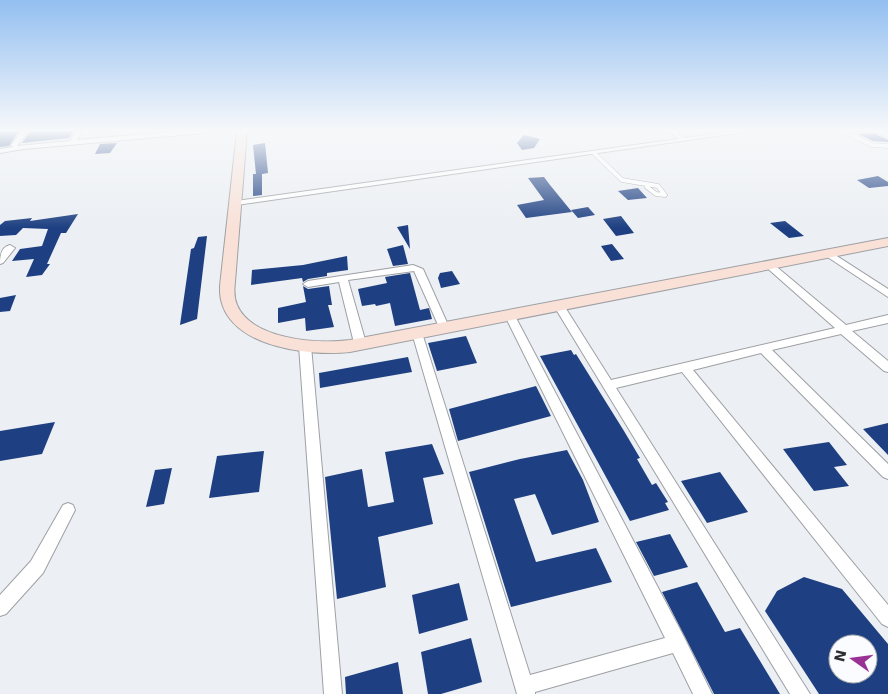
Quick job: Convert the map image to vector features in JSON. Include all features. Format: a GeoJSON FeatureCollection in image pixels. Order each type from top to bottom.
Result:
{"type":"FeatureCollection","features":[{"type":"Feature","properties":{"kind":"street"},"geometry":{"type":"LineString","coordinates":[[239,163],[227,290],[231,309],[239,319],[256,331],[284,342],[305,346],[333,348],[510,316],[888,242]]}},
{"type":"Feature","properties":{"kind":"street"},"geometry":{"type":"LineString","coordinates":[[236,203],[520,163]]}},
{"type":"Feature","properties":{"kind":"street"},"geometry":{"type":"LineString","coordinates":[[0,261],[10,248]]}},
{"type":"Feature","properties":{"kind":"street"},"geometry":{"type":"LineString","coordinates":[[829,254],[888,294]]}},
{"type":"Feature","properties":{"kind":"street"},"geometry":{"type":"LineString","coordinates":[[769,265],[888,368]]}},
{"type":"Feature","properties":{"kind":"street"},"geometry":{"type":"LineString","coordinates":[[308,284],[413,268],[418,269],[444,327]]}},
{"type":"Feature","properties":{"kind":"street"},"geometry":{"type":"LineString","coordinates":[[343,278],[360,343]]}},
{"type":"Feature","properties":{"kind":"street"},"geometry":{"type":"LineString","coordinates":[[559,306],[801,694]]}},
{"type":"Feature","properties":{"kind":"street"},"geometry":{"type":"LineString","coordinates":[[510,316],[703,694]]}},
{"type":"Feature","properties":{"kind":"street"},"geometry":{"type":"LineString","coordinates":[[609,386],[888,319]]}},
{"type":"Feature","properties":{"kind":"street"},"geometry":{"type":"LineString","coordinates":[[417,333],[525,690],[678,643]]}},
{"type":"Feature","properties":{"kind":"street"},"geometry":{"type":"LineString","coordinates":[[305,346],[333,694]]}},
{"type":"Feature","properties":{"kind":"street"},"geometry":{"type":"LineString","coordinates":[[763,348],[888,473]]}},
{"type":"Feature","properties":{"kind":"street"},"geometry":{"type":"LineString","coordinates":[[684,367],[888,618]]}},
{"type":"Feature","properties":{"kind":"street"},"geometry":{"type":"LineString","coordinates":[[2,604],[37,567],[68,510]]}},
{"type":"Feature","properties":{"kind":"lane"},"geometry":{"type":"LineString","coordinates":[[605,163],[622,180],[648,185]]}},
{"type":"Feature","properties":{"kind":"building"},"geometry":{"type":"Polygon","coordinates":[[[255,163],[267,163],[268,173],[262,174],[262,195],[253,196],[253,174],[256,174],[255,163]]]}},
{"type":"Feature","properties":{"kind":"building"},"geometry":{"type":"Polygon","coordinates":[[[878,176],[888,182],[888,186],[869,188],[857,180],[878,176]]]}},
{"type":"Feature","properties":{"kind":"building"},"geometry":{"type":"Polygon","coordinates":[[[544,177],[572,212],[526,218],[517,205],[544,200],[528,178],[544,177]]]}},
{"type":"Feature","properties":{"kind":"building"},"geometry":{"type":"Polygon","coordinates":[[[638,188],[647,198],[628,200],[618,191],[638,188]]]}},
{"type":"Feature","properties":{"kind":"building"},"geometry":{"type":"Polygon","coordinates":[[[588,207],[595,215],[578,218],[571,210],[588,207]]]}},
{"type":"Feature","properties":{"kind":"building"},"geometry":{"type":"Polygon","coordinates":[[[78,214],[66,233],[61,233],[47,264],[50,264],[42,275],[26,277],[34,259],[12,261],[20,249],[42,246],[48,229],[23,228],[16,235],[0,236],[0,225],[5,221],[32,218],[30,221],[78,214]]]}},
{"type":"Feature","properties":{"kind":"building"},"geometry":{"type":"Polygon","coordinates":[[[621,216],[634,233],[616,236],[603,219],[621,216]]]}},
{"type":"Feature","properties":{"kind":"building"},"geometry":{"type":"Polygon","coordinates":[[[785,221],[804,236],[789,238],[770,223],[785,221]]]}},
{"type":"Feature","properties":{"kind":"building"},"geometry":{"type":"Polygon","coordinates":[[[408,225],[410,249],[397,227],[408,225]]]}},
{"type":"Feature","properties":{"kind":"building"},"geometry":{"type":"Polygon","coordinates":[[[207,236],[197,319],[180,325],[191,249],[194,248],[198,237],[207,236]]]}},
{"type":"Feature","properties":{"kind":"building"},"geometry":{"type":"Polygon","coordinates":[[[612,244],[624,259],[611,261],[601,246],[612,244]]]}},
{"type":"Feature","properties":{"kind":"building"},"geometry":{"type":"Polygon","coordinates":[[[403,245],[408,264],[393,266],[387,249],[403,245]]]}},
{"type":"Feature","properties":{"kind":"building"},"geometry":{"type":"Polygon","coordinates":[[[347,256],[348,270],[327,273],[327,276],[308,279],[303,282],[302,278],[251,285],[252,270],[303,265],[347,256]]]}},
{"type":"Feature","properties":{"kind":"building"},"geometry":{"type":"Polygon","coordinates":[[[452,271],[460,284],[441,288],[438,278],[440,273],[452,271]]]}},
{"type":"Feature","properties":{"kind":"building"},"geometry":{"type":"Polygon","coordinates":[[[410,273],[420,310],[429,308],[432,319],[395,326],[390,303],[362,306],[358,289],[387,283],[385,277],[410,273]]]}},
{"type":"Feature","properties":{"kind":"building"},"geometry":{"type":"Polygon","coordinates":[[[303,286],[308,289],[329,286],[332,305],[328,305],[334,327],[306,331],[305,318],[278,323],[278,308],[306,302],[303,286]]]}},
{"type":"Feature","properties":{"kind":"building"},"geometry":{"type":"Polygon","coordinates":[[[16,295],[10,311],[0,312],[0,298],[16,295]]]}},
{"type":"Feature","properties":{"kind":"building"},"geometry":{"type":"Polygon","coordinates":[[[466,336],[477,363],[437,371],[428,343],[466,336]]]}},
{"type":"Feature","properties":{"kind":"building"},"geometry":{"type":"Polygon","coordinates":[[[571,350],[574,355],[576,354],[624,431],[640,458],[637,459],[652,485],[656,483],[668,502],[665,503],[669,510],[630,521],[540,356],[571,350]]]}},
{"type":"Feature","properties":{"kind":"building"},"geometry":{"type":"Polygon","coordinates":[[[408,357],[412,372],[320,388],[319,373],[408,357]]]}},
{"type":"Feature","properties":{"kind":"building"},"geometry":{"type":"Polygon","coordinates":[[[536,386],[551,416],[458,441],[449,409],[536,386]]]}},
{"type":"Feature","properties":{"kind":"building"},"geometry":{"type":"Polygon","coordinates":[[[55,422],[42,454],[0,461],[0,431],[55,422]]]}},
{"type":"Feature","properties":{"kind":"building"},"geometry":{"type":"Polygon","coordinates":[[[888,423],[888,455],[863,429],[888,423]]]}},
{"type":"Feature","properties":{"kind":"building"},"geometry":{"type":"Polygon","coordinates":[[[829,442],[847,465],[834,467],[849,486],[814,491],[783,449],[829,442]]]}},
{"type":"Feature","properties":{"kind":"building"},"geometry":{"type":"Polygon","coordinates":[[[432,444],[444,474],[423,478],[433,524],[378,537],[386,587],[337,599],[325,477],[362,469],[368,507],[394,502],[385,452],[432,444]]]}},
{"type":"Feature","properties":{"kind":"building"},"geometry":{"type":"Polygon","coordinates":[[[567,450],[583,480],[599,522],[552,535],[535,494],[514,499],[536,562],[596,548],[612,582],[511,607],[469,472],[520,459],[567,450]]]}},
{"type":"Feature","properties":{"kind":"building"},"geometry":{"type":"Polygon","coordinates":[[[264,451],[259,492],[209,498],[217,456],[264,451]]]}},
{"type":"Feature","properties":{"kind":"building"},"geometry":{"type":"Polygon","coordinates":[[[172,468],[164,504],[146,507],[155,470],[172,468]]]}},
{"type":"Feature","properties":{"kind":"building"},"geometry":{"type":"Polygon","coordinates":[[[720,472],[748,512],[707,523],[681,481],[720,472]]]}},
{"type":"Feature","properties":{"kind":"building"},"geometry":{"type":"Polygon","coordinates":[[[670,534],[688,567],[654,576],[636,542],[670,534]]]}},
{"type":"Feature","properties":{"kind":"building"},"geometry":{"type":"Polygon","coordinates":[[[804,577],[842,589],[888,644],[888,694],[819,694],[765,611],[777,591],[804,577]]]}},
{"type":"Feature","properties":{"kind":"building"},"geometry":{"type":"Polygon","coordinates":[[[697,582],[725,632],[740,628],[780,694],[714,694],[662,592],[697,582]]]}},
{"type":"Feature","properties":{"kind":"building"},"geometry":{"type":"Polygon","coordinates":[[[459,583],[468,620],[419,634],[412,595],[459,583]]]}},
{"type":"Feature","properties":{"kind":"building"},"geometry":{"type":"Polygon","coordinates":[[[471,638],[482,682],[441,694],[428,694],[421,652],[471,638]]]}},
{"type":"Feature","properties":{"kind":"building"},"geometry":{"type":"Polygon","coordinates":[[[398,662],[403,694],[346,694],[345,677],[398,662]]]}}]}
